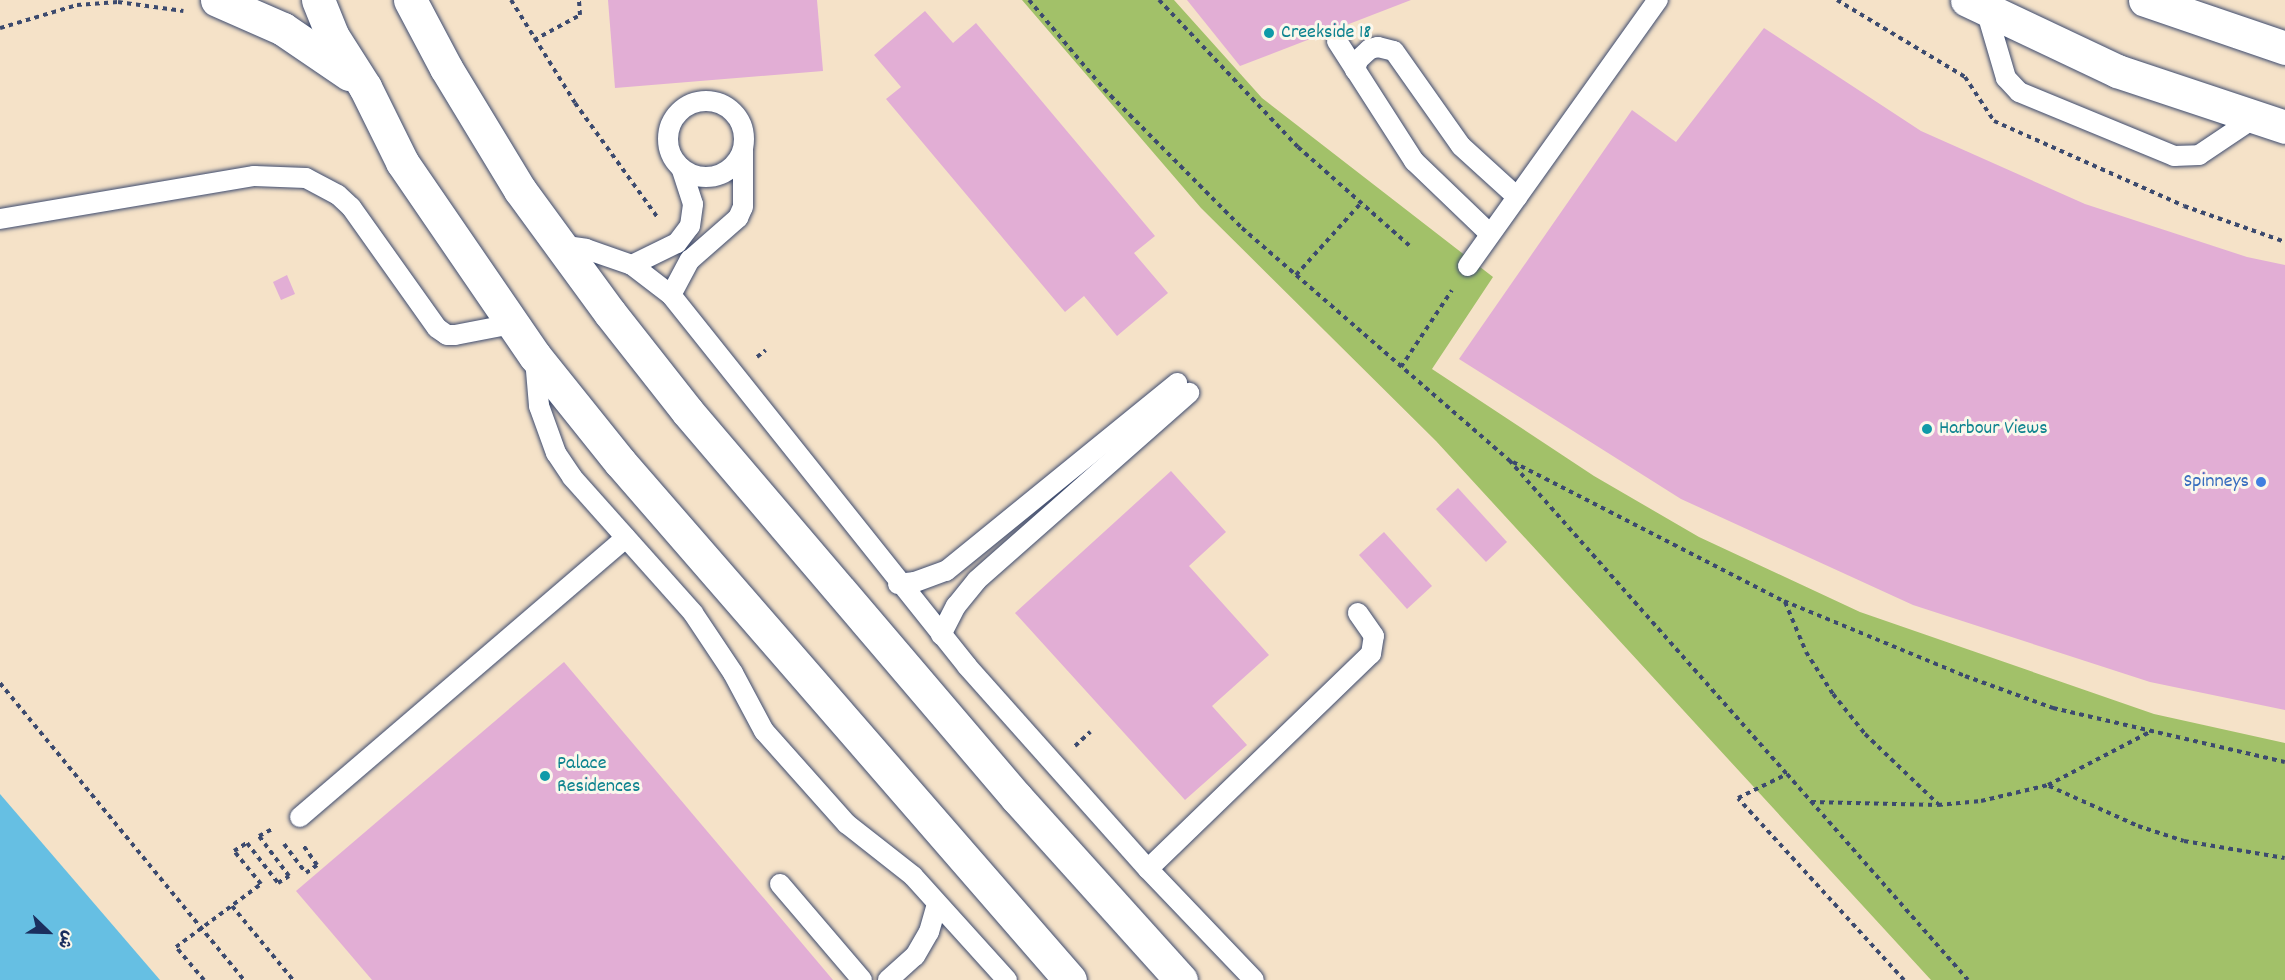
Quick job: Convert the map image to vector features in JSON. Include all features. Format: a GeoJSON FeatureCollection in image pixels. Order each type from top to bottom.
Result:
{"type":"FeatureCollection","features":[{"type":"Feature","properties":{"kind":"street"},"geometry":{"type":"LineString","coordinates":[[318,0],[332,35],[365,87],[402,162],[535,357],[627,471],[1070,980]]}},
{"type":"Feature","properties":{"kind":"street"},"geometry":{"type":"LineString","coordinates":[[410,0],[482,130],[559,244],[687,411],[1017,798],[1180,980]]}},
{"type":"Feature","properties":{"kind":"street"},"geometry":{"type":"LineString","coordinates":[[2145,0],[2285,48]]}},
{"type":"Feature","properties":{"kind":"street"},"geometry":{"type":"LineString","coordinates":[[227,4],[326,56],[365,87]]}},
{"type":"Feature","properties":{"kind":"street"},"geometry":{"type":"LineString","coordinates":[[1977,5],[2117,71],[2285,127]]}},
{"type":"Feature","properties":{"kind":"lane"},"geometry":{"type":"LineString","coordinates":[[1468,266],[1658,0]]}},
{"type":"Feature","properties":{"kind":"lane"},"geometry":{"type":"LineString","coordinates":[[1977,5],[2003,70],[2019,92],[2174,156],[2199,155],[2254,118]]}},
{"type":"Feature","properties":{"kind":"lane"},"geometry":{"type":"LineString","coordinates":[[1337,41],[1414,162],[1490,234]]}},
{"type":"Feature","properties":{"kind":"lane"},"geometry":{"type":"LineString","coordinates":[[1355,70],[1358,60],[1370,49],[1378,46],[1394,51],[1461,146],[1517,197]]}},
{"type":"Feature","properties":{"kind":"lane"},"geometry":{"type":"LineString","coordinates":[[632,266],[677,243],[690,226],[693,204],[681,168],[668,141],[677,113],[689,104],[718,102],[731,109],[741,121],[743,207],[738,218],[690,260],[671,296]]}},
{"type":"Feature","properties":{"kind":"lane"},"geometry":{"type":"LineString","coordinates":[[681,168],[695,176],[717,175],[735,164],[743,150]]}},
{"type":"Feature","properties":{"kind":"lane"},"geometry":{"type":"LineString","coordinates":[[0,219],[254,176],[306,178],[338,195],[351,207],[437,328],[447,335],[455,335],[512,324]]}},
{"type":"Feature","properties":{"kind":"lane"},"geometry":{"type":"LineString","coordinates":[[690,226],[706,244]]}},
{"type":"Feature","properties":{"kind":"lane"},"geometry":{"type":"LineString","coordinates":[[559,244],[586,249],[632,266],[671,296],[898,584],[941,635],[1148,869],[1254,980]]}},
{"type":"Feature","properties":{"kind":"lane"},"geometry":{"type":"LineString","coordinates":[[535,357],[539,406],[556,453],[715,642],[764,731],[847,824],[913,876],[1007,980]]}},
{"type":"Feature","properties":{"kind":"lane"},"geometry":{"type":"LineString","coordinates":[[898,584],[915,582],[946,571],[1183,388],[977,580],[956,606],[941,635]]}},
{"type":"Feature","properties":{"kind":"lane"},"geometry":{"type":"LineString","coordinates":[[300,817],[626,538]]}},
{"type":"Feature","properties":{"kind":"lane"},"geometry":{"type":"LineString","coordinates":[[1148,869],[1371,654],[1374,636],[1358,613]]}},
{"type":"Feature","properties":{"kind":"lane"},"geometry":{"type":"LineString","coordinates":[[780,884],[862,980]]}},
{"type":"Feature","properties":{"kind":"lane"},"geometry":{"type":"LineString","coordinates":[[888,980],[915,956],[929,932],[937,904]]}},
{"type":"Feature","properties":{"kind":"path"},"geometry":{"type":"LineString","coordinates":[[512,0],[534,40],[623,172],[677,243]]}},
{"type":"Feature","properties":{"kind":"path"},"geometry":{"type":"LineString","coordinates":[[534,40],[580,15],[579,0]]}},
{"type":"Feature","properties":{"kind":"path"},"geometry":{"type":"LineString","coordinates":[[1029,0],[1104,89],[1172,160],[1296,275],[1509,460],[1968,980]]}},
{"type":"Feature","properties":{"kind":"path"},"geometry":{"type":"LineString","coordinates":[[1159,0],[1298,147],[1410,246]]}},
{"type":"Feature","properties":{"kind":"path"},"geometry":{"type":"LineString","coordinates":[[0,28],[87,4],[118,2],[173,9],[223,23],[227,4]]}},
{"type":"Feature","properties":{"kind":"path"},"geometry":{"type":"LineString","coordinates":[[1296,275],[1361,203]]}},
{"type":"Feature","properties":{"kind":"path"},"geometry":{"type":"LineString","coordinates":[[1401,367],[1468,266]]}},
{"type":"Feature","properties":{"kind":"path"},"geometry":{"type":"LineString","coordinates":[[1509,460],[1784,601],[2042,704],[2285,762]]}},
{"type":"Feature","properties":{"kind":"path"},"geometry":{"type":"LineString","coordinates":[[1784,601],[1806,652],[1833,694],[1872,741],[1938,804]]}},
{"type":"Feature","properties":{"kind":"path"},"geometry":{"type":"LineString","coordinates":[[0,683],[244,980]]}},
{"type":"Feature","properties":{"kind":"path"},"geometry":{"type":"LineString","coordinates":[[1811,802],[1938,804],[1981,801],[2048,785],[2150,731]]}},
{"type":"Feature","properties":{"kind":"path"},"geometry":{"type":"LineString","coordinates":[[1787,774],[1738,798],[1904,980]]}},
{"type":"Feature","properties":{"kind":"path"},"geometry":{"type":"LineString","coordinates":[[2048,785],[2138,826],[2175,838],[2231,852],[2285,858]]}},
{"type":"Feature","properties":{"kind":"path"},"geometry":{"type":"LineString","coordinates":[[204,980],[176,946],[261,884],[234,851],[247,843],[278,883],[289,876],[259,836],[272,828],[306,873],[317,865],[290,827],[300,817]]}},
{"type":"Feature","properties":{"kind":"path"},"geometry":{"type":"LineString","coordinates":[[232,906],[293,980]]}},
{"type":"Feature","properties":{"kind":"green space"},"geometry":{"type":"Polygon","coordinates":[[[1022,0],[1174,0],[1262,98],[1493,277],[1432,369],[1594,476],[1699,537],[1860,612],[2154,714],[2285,743],[2285,980],[1931,980],[1436,441],[1201,208],[1022,0]]]}},
{"type":"Feature","properties":{"kind":"water"},"geometry":{"type":"Polygon","coordinates":[[[0,794],[160,980],[0,980],[0,794]]]}},
{"type":"Feature","properties":{"kind":"building"},"geometry":{"type":"Polygon","coordinates":[[[608,0],[817,0],[823,71],[615,88],[608,0]]]}},
{"type":"Feature","properties":{"kind":"building","name":"Creekside 18"},"geometry":{"type":"Polygon","coordinates":[[[1187,0],[1411,0],[1240,66],[1187,0]]]}},
{"type":"Feature","properties":{"kind":"building"},"geometry":{"type":"Polygon","coordinates":[[[925,11],[953,43],[976,23],[1155,236],[1134,253],[1168,293],[1117,336],[1084,296],[1065,312],[886,99],[901,87],[874,55],[925,11]]]}},
{"type":"Feature","properties":{"kind":"building","name":"Harbour Views"},"geometry":{"type":"Polygon","coordinates":[[[1764,28],[1921,131],[2085,204],[2247,257],[2285,265],[2285,710],[2150,682],[1913,605],[1681,499],[1459,359],[1632,110],[1676,142],[1764,28]]]}},
{"type":"Feature","properties":{"kind":"building"},"geometry":{"type":"Polygon","coordinates":[[[287,275],[295,294],[281,300],[273,282],[287,275]]]}},
{"type":"Feature","properties":{"kind":"building"},"geometry":{"type":"Polygon","coordinates":[[[1171,471],[1226,532],[1189,566],[1269,655],[1212,706],[1247,745],[1185,800],[1015,613],[1171,471]]]}},
{"type":"Feature","properties":{"kind":"building"},"geometry":{"type":"Polygon","coordinates":[[[1458,488],[1507,542],[1486,562],[1436,509],[1458,488]]]}},
{"type":"Feature","properties":{"kind":"building"},"geometry":{"type":"Polygon","coordinates":[[[1384,532],[1432,586],[1407,609],[1359,555],[1384,532]]]}},
{"type":"Feature","properties":{"kind":"building","name":"Palace Residences"},"geometry":{"type":"Polygon","coordinates":[[[564,662],[833,980],[372,980],[296,891],[564,662]]]}},
{"type":"Feature","properties":{"kind":"place","name":"Creekside 18"},"geometry":{"type":"Point","coordinates":[1269,33]}},
{"type":"Feature","properties":{"kind":"place","name":"Harbour Views"},"geometry":{"type":"Point","coordinates":[1927,429]}},
{"type":"Feature","properties":{"kind":"place","name":"Spinneys"},"geometry":{"type":"Point","coordinates":[2261,482]}},
{"type":"Feature","properties":{"kind":"place","name":"Palace Residences"},"geometry":{"type":"Point","coordinates":[545,776]}}]}
